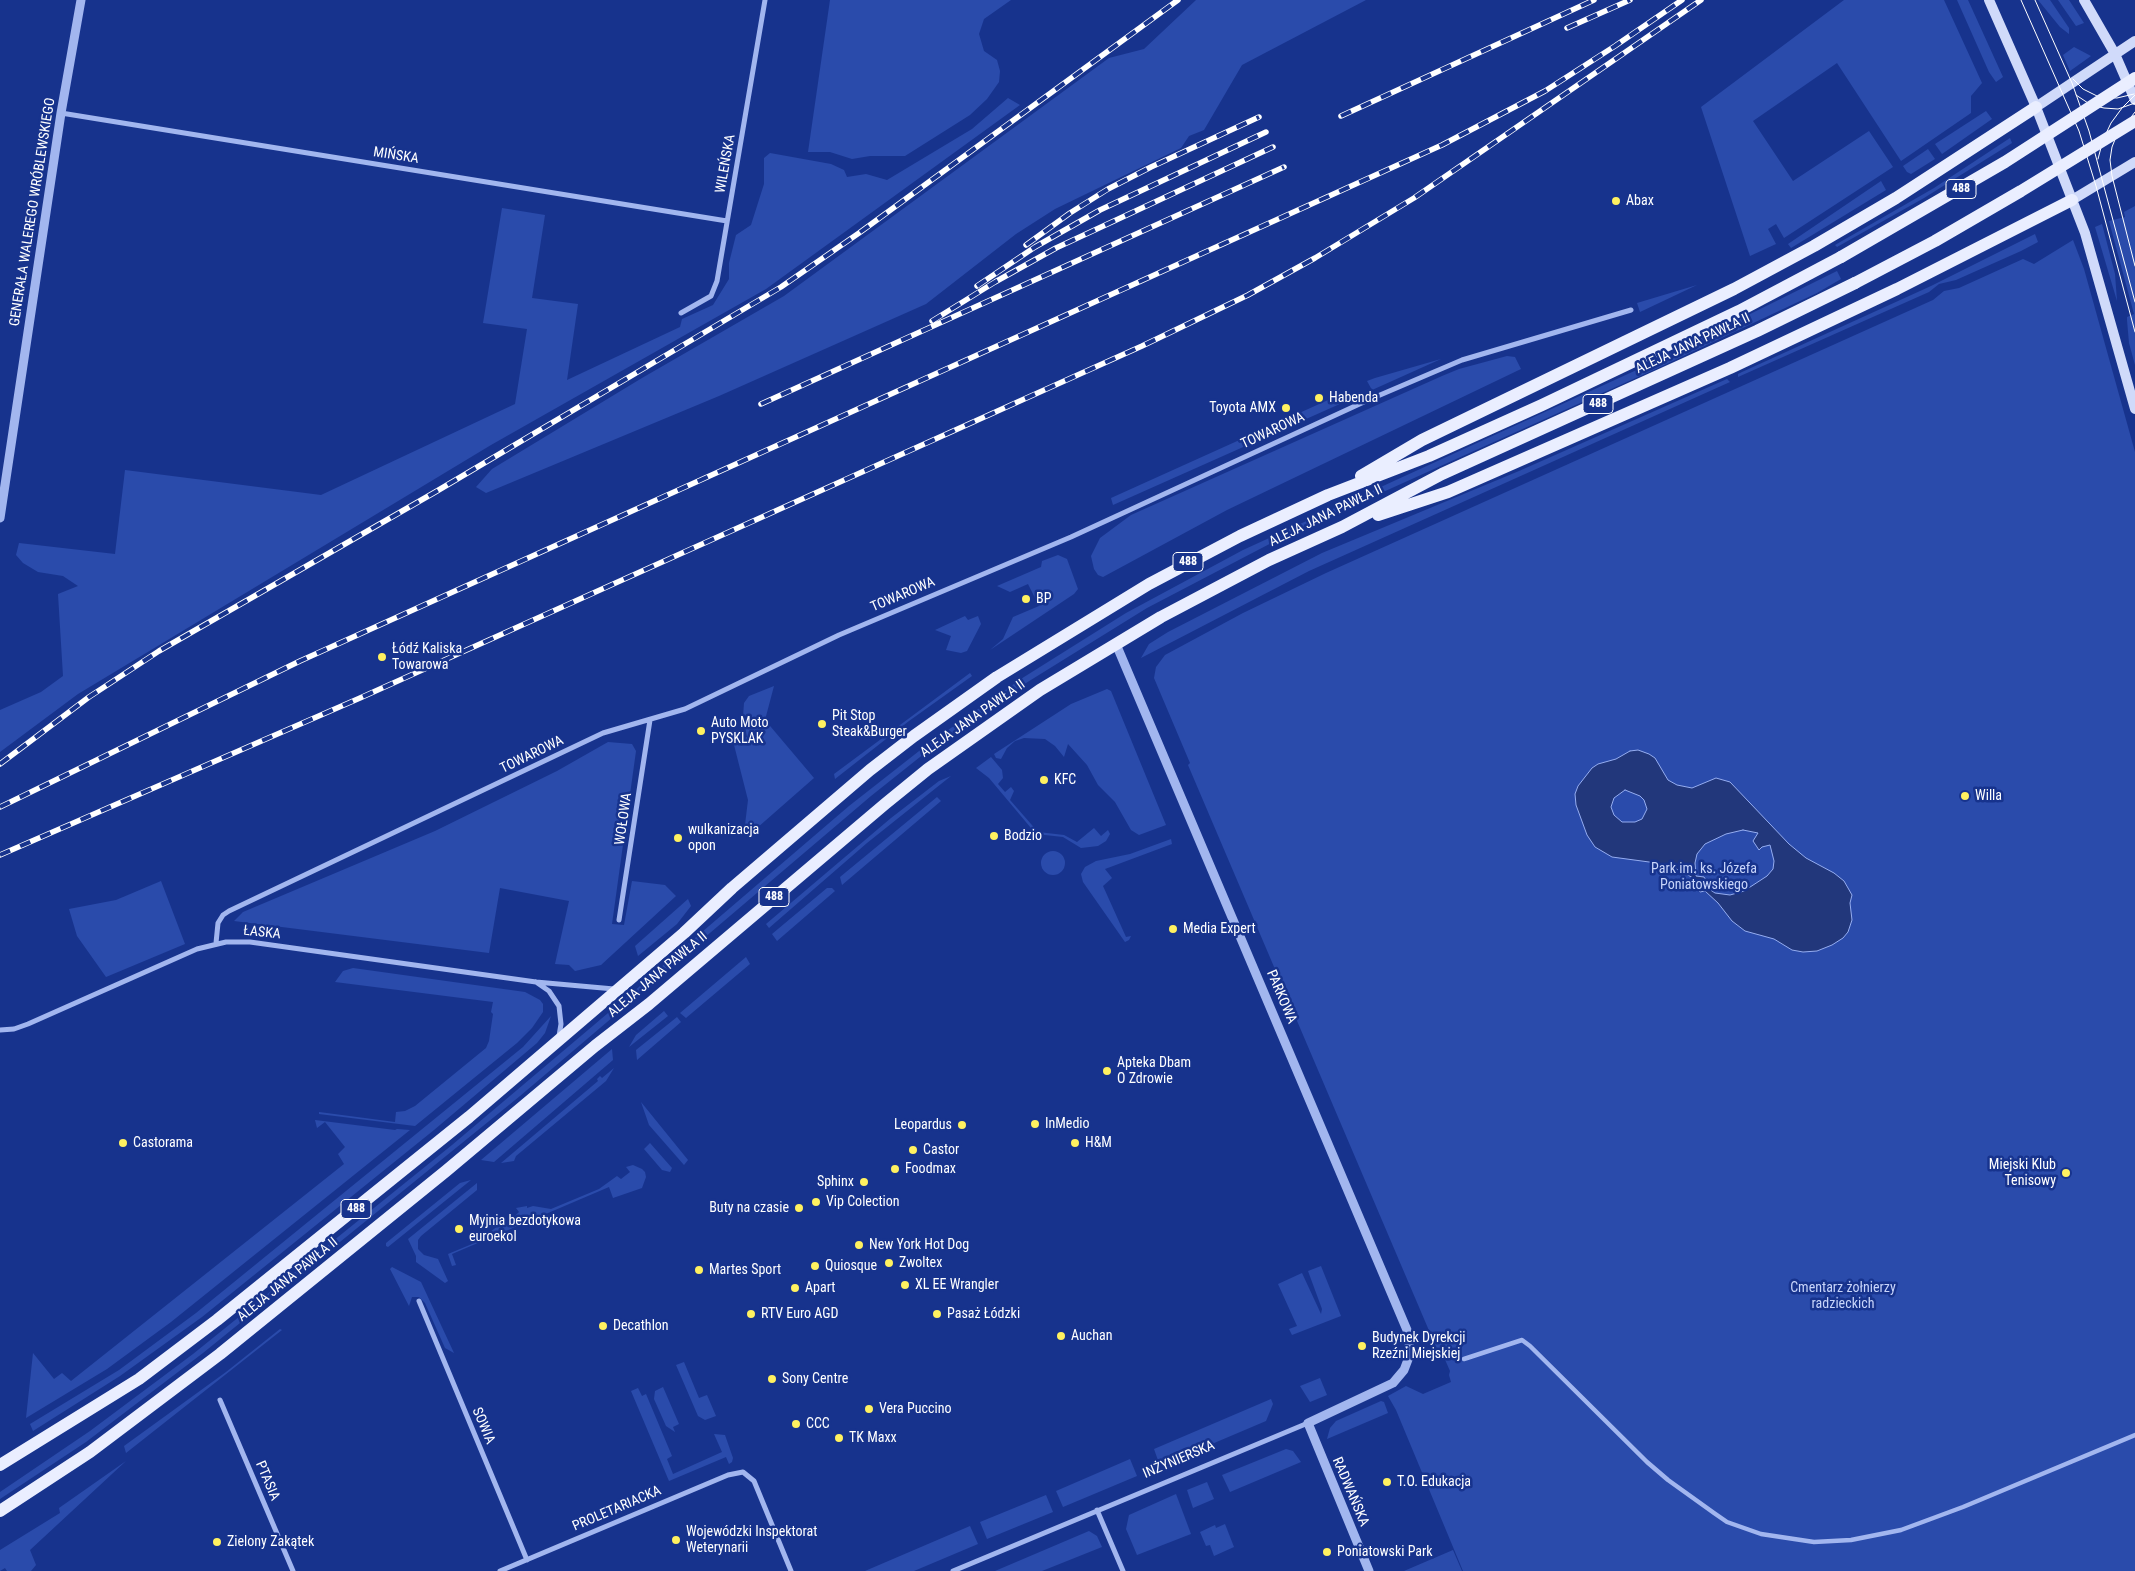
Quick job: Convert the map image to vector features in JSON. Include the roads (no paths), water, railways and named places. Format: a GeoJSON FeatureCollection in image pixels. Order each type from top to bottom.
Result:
{"type":"FeatureCollection","features":[{"type":"Feature","properties":{"kind":"main road"},"geometry":{"type":"LineString","coordinates":[[1989,0],[2036,108],[2072,200],[2095,266],[2135,408]]}},
{"type":"Feature","properties":{"kind":"main road"},"geometry":{"type":"LineString","coordinates":[[2084,0],[2115,54],[2135,100]]}},
{"type":"Feature","properties":{"kind":"main road"},"geometry":{"type":"LineString","coordinates":[[1328,495],[1422,440],[1734,289],[1814,246],[1896,198],[2036,108],[2135,41]]}},
{"type":"Feature","properties":{"kind":"main road","name":"ALEJA JANA PAWŁA II"},"geometry":{"type":"LineString","coordinates":[[0,1465],[139,1379],[218,1320],[461,1123],[556,1043],[863,776],[914,736],[998,677],[1149,584],[1240,536],[1328,495],[1429,456],[1551,401],[1739,311],[1841,257],[1989,172],[2135,78]]}},
{"type":"Feature","properties":{"kind":"main road","name":"ALEJA JANA PAWŁA II"},"geometry":{"type":"LineString","coordinates":[[0,1511],[90,1452],[220,1354],[446,1171],[595,1046],[650,1004],[928,769],[1040,690],[1220,585],[1342,527],[1442,474],[1757,331],[1855,283],[1935,241],[2135,121]]}},
{"type":"Feature","properties":{"kind":"main road"},"geometry":{"type":"LineString","coordinates":[[1342,527],[1448,492],[1712,376],[1897,288],[2072,200],[2135,162]]}},
{"type":"Feature","properties":{"kind":"street","name":"GENERAŁA WALEREGO WRÓBLEWSKIEGO"},"geometry":{"type":"LineString","coordinates":[[0,518],[61,113],[81,0]]}},
{"type":"Feature","properties":{"kind":"street","name":"WILEŃSKA"},"geometry":{"type":"LineString","coordinates":[[681,313],[707,300],[714,290],[764,0]]}},
{"type":"Feature","properties":{"kind":"street","name":"MIŃSKA"},"geometry":{"type":"LineString","coordinates":[[61,113],[727,221]]}},
{"type":"Feature","properties":{"kind":"street","name":"TOWAROWA"},"geometry":{"type":"LineString","coordinates":[[216,943],[218,923],[229,911],[603,733],[685,709],[831,639],[1071,537],[1366,401],[1452,364],[1631,310]]}},
{"type":"Feature","properties":{"kind":"street","name":"PARKOWA"},"geometry":{"type":"LineString","coordinates":[[1116,644],[1407,1330],[1410,1349],[1407,1363]]}},
{"type":"Feature","properties":{"kind":"street","name":"WOŁOWA"},"geometry":{"type":"LineString","coordinates":[[619,920],[650,720]]}},
{"type":"Feature","properties":{"kind":"street","name":"ŁASKA"},"geometry":{"type":"LineString","coordinates":[[0,1030],[14,1029],[28,1024],[197,949],[216,943],[250,942],[536,982],[602,989],[620,988]]}},
{"type":"Feature","properties":{"kind":"street"},"geometry":{"type":"LineString","coordinates":[[536,982],[549,992],[560,1010],[561,1024],[556,1043]]}},
{"type":"Feature","properties":{"kind":"street","name":"SOWIA"},"geometry":{"type":"LineString","coordinates":[[418,1301],[526,1560]]}},
{"type":"Feature","properties":{"kind":"street"},"geometry":{"type":"LineString","coordinates":[[1464,1359],[1522,1340],[1647,1462],[1714,1514],[1727,1522],[1761,1534],[1814,1542],[1851,1540],[1901,1530],[1964,1508],[2135,1435]]}},
{"type":"Feature","properties":{"kind":"street","name":"INŻYNIERSKA"},"geometry":{"type":"LineString","coordinates":[[953,1571],[1308,1423],[1389,1386],[1400,1375],[1407,1363]]}},
{"type":"Feature","properties":{"kind":"street","name":"PTASIA"},"geometry":{"type":"LineString","coordinates":[[220,1400],[293,1571]]}},
{"type":"Feature","properties":{"kind":"street","name":"RADWAŃSKA"},"geometry":{"type":"LineString","coordinates":[[1308,1423],[1369,1571]]}},
{"type":"Feature","properties":{"kind":"street","name":"PROLETARIACKA"},"geometry":{"type":"LineString","coordinates":[[500,1571],[728,1475],[743,1472],[754,1481],[791,1571]]}},
{"type":"Feature","properties":{"kind":"street"},"geometry":{"type":"LineString","coordinates":[[1097,1510],[1123,1571]]}},
{"type":"Feature","properties":{"kind":"tram line"},"geometry":{"type":"LineString","coordinates":[[2021,0],[2079,131],[2096,186],[2135,332]]}},
{"type":"Feature","properties":{"kind":"tram line"},"geometry":{"type":"LineString","coordinates":[[2035,0],[2072,83],[2089,131],[2135,302]]}},
{"type":"Feature","properties":{"kind":"tram line"},"geometry":{"type":"LineString","coordinates":[[2073,79],[2083,89],[2099,97],[2117,98],[2134,94]]}},
{"type":"Feature","properties":{"kind":"tram line"},"geometry":{"type":"LineString","coordinates":[[2076,95],[2091,105],[2104,108],[2118,109],[2135,103]]}},
{"type":"Feature","properties":{"kind":"tram line"},"geometry":{"type":"LineString","coordinates":[[2098,159],[2103,140],[2111,123],[2135,95]]}},
{"type":"Feature","properties":{"kind":"tram line"},"geometry":{"type":"LineString","coordinates":[[2135,112],[2116,137],[2110,160],[2112,176],[2135,266]]}},
{"type":"Feature","properties":{"kind":"railway"},"geometry":{"type":"LineString","coordinates":[[0,764],[89,697],[159,651],[437,491],[781,287],[859,233],[1178,0]]}},
{"type":"Feature","properties":{"kind":"railway"},"geometry":{"type":"LineString","coordinates":[[1341,116],[1594,0]]}},
{"type":"Feature","properties":{"kind":"railway"},"geometry":{"type":"LineString","coordinates":[[1567,28],[1630,0]]}},
{"type":"Feature","properties":{"kind":"railway"},"geometry":{"type":"LineString","coordinates":[[0,807],[300,661],[1442,145],[1545,91],[1682,0]]}},
{"type":"Feature","properties":{"kind":"railway"},"geometry":{"type":"LineString","coordinates":[[0,855],[360,698],[1142,346],[1248,295],[1315,258],[1414,198],[1701,0]]}},
{"type":"Feature","properties":{"kind":"railway"},"geometry":{"type":"LineString","coordinates":[[1026,245],[1070,213],[1108,189],[1259,117]]}},
{"type":"Feature","properties":{"kind":"railway"},"geometry":{"type":"LineString","coordinates":[[977,286],[1035,247],[1100,210],[1266,132]]}},
{"type":"Feature","properties":{"kind":"railway"},"geometry":{"type":"LineString","coordinates":[[932,321],[995,282],[1056,248],[1273,147]]}},
{"type":"Feature","properties":{"kind":"railway"},"geometry":{"type":"LineString","coordinates":[[761,404],[1284,167]]}},
{"type":"Feature","properties":{"kind":"place","name":"Abax"},"geometry":{"type":"Point","coordinates":[1616,201]}},
{"type":"Feature","properties":{"kind":"place","name":"Habenda"},"geometry":{"type":"Point","coordinates":[1319,398]}},
{"type":"Feature","properties":{"kind":"place","name":"Toyota AMX"},"geometry":{"type":"Point","coordinates":[1286,408]}},
{"type":"Feature","properties":{"kind":"place","name":"BP"},"geometry":{"type":"Point","coordinates":[1026,599]}},
{"type":"Feature","properties":{"kind":"place","name":"Łódź Kaliska Towarowa"},"geometry":{"type":"Point","coordinates":[382,657]}},
{"type":"Feature","properties":{"kind":"place","name":"Pit Stop Steak&Burger"},"geometry":{"type":"Point","coordinates":[822,724]}},
{"type":"Feature","properties":{"kind":"place","name":"Auto Moto PYSKLAK"},"geometry":{"type":"Point","coordinates":[701,731]}},
{"type":"Feature","properties":{"kind":"place","name":"KFC"},"geometry":{"type":"Point","coordinates":[1044,780]}},
{"type":"Feature","properties":{"kind":"place","name":"Willa"},"geometry":{"type":"Point","coordinates":[1965,796]}},
{"type":"Feature","properties":{"kind":"place","name":"Bodzio"},"geometry":{"type":"Point","coordinates":[994,836]}},
{"type":"Feature","properties":{"kind":"place","name":"wulkanizacja opon"},"geometry":{"type":"Point","coordinates":[678,838]}},
{"type":"Feature","properties":{"kind":"place","name":"Media Expert"},"geometry":{"type":"Point","coordinates":[1173,929]}},
{"type":"Feature","properties":{"kind":"place","name":"Apteka Dbam O Zdrowie"},"geometry":{"type":"Point","coordinates":[1107,1071]}},
{"type":"Feature","properties":{"kind":"place","name":"InMedio"},"geometry":{"type":"Point","coordinates":[1035,1124]}},
{"type":"Feature","properties":{"kind":"place","name":"Leopardus"},"geometry":{"type":"Point","coordinates":[962,1125]}},
{"type":"Feature","properties":{"kind":"place","name":"Castorama"},"geometry":{"type":"Point","coordinates":[123,1143]}},
{"type":"Feature","properties":{"kind":"place","name":"H&M"},"geometry":{"type":"Point","coordinates":[1075,1143]}},
{"type":"Feature","properties":{"kind":"place","name":"Castor"},"geometry":{"type":"Point","coordinates":[913,1150]}},
{"type":"Feature","properties":{"kind":"place","name":"Foodmax"},"geometry":{"type":"Point","coordinates":[895,1169]}},
{"type":"Feature","properties":{"kind":"place","name":"Miejski Klub Tenisowy"},"geometry":{"type":"Point","coordinates":[2066,1173]}},
{"type":"Feature","properties":{"kind":"place","name":"Sphinx"},"geometry":{"type":"Point","coordinates":[864,1182]}},
{"type":"Feature","properties":{"kind":"place","name":"Vip Colection"},"geometry":{"type":"Point","coordinates":[816,1202]}},
{"type":"Feature","properties":{"kind":"place","name":"Buty na czasie"},"geometry":{"type":"Point","coordinates":[799,1208]}},
{"type":"Feature","properties":{"kind":"place","name":"Myjnia bezdotykowa euroekol"},"geometry":{"type":"Point","coordinates":[459,1229]}},
{"type":"Feature","properties":{"kind":"place","name":"New York Hot Dog"},"geometry":{"type":"Point","coordinates":[859,1245]}},
{"type":"Feature","properties":{"kind":"place","name":"Zwoltex"},"geometry":{"type":"Point","coordinates":[889,1263]}},
{"type":"Feature","properties":{"kind":"place","name":"Quiosque"},"geometry":{"type":"Point","coordinates":[815,1266]}},
{"type":"Feature","properties":{"kind":"place","name":"Martes Sport"},"geometry":{"type":"Point","coordinates":[699,1270]}},
{"type":"Feature","properties":{"kind":"place","name":"XL EE Wrangler"},"geometry":{"type":"Point","coordinates":[905,1285]}},
{"type":"Feature","properties":{"kind":"place","name":"Apart"},"geometry":{"type":"Point","coordinates":[795,1288]}},
{"type":"Feature","properties":{"kind":"place","name":"RTV Euro AGD"},"geometry":{"type":"Point","coordinates":[751,1314]}},
{"type":"Feature","properties":{"kind":"place","name":"Pasaż Łódzki"},"geometry":{"type":"Point","coordinates":[937,1314]}},
{"type":"Feature","properties":{"kind":"place","name":"Decathlon"},"geometry":{"type":"Point","coordinates":[603,1326]}},
{"type":"Feature","properties":{"kind":"place","name":"Auchan"},"geometry":{"type":"Point","coordinates":[1061,1336]}},
{"type":"Feature","properties":{"kind":"place","name":"Budynek Dyrekcji Rzeźni Miejskiej"},"geometry":{"type":"Point","coordinates":[1362,1346]}},
{"type":"Feature","properties":{"kind":"place","name":"Sony Centre"},"geometry":{"type":"Point","coordinates":[772,1379]}},
{"type":"Feature","properties":{"kind":"place","name":"Vera Puccino"},"geometry":{"type":"Point","coordinates":[869,1409]}},
{"type":"Feature","properties":{"kind":"place","name":"CCC"},"geometry":{"type":"Point","coordinates":[796,1424]}},
{"type":"Feature","properties":{"kind":"place","name":"TK Maxx"},"geometry":{"type":"Point","coordinates":[839,1438]}},
{"type":"Feature","properties":{"kind":"place","name":"T.O. Edukacja"},"geometry":{"type":"Point","coordinates":[1387,1482]}},
{"type":"Feature","properties":{"kind":"place","name":"Wojewódzki Inspektorat Weterynarii"},"geometry":{"type":"Point","coordinates":[676,1540]}},
{"type":"Feature","properties":{"kind":"place","name":"Zielony Zakątek"},"geometry":{"type":"Point","coordinates":[217,1542]}},
{"type":"Feature","properties":{"kind":"place","name":"Poniatowski Park"},"geometry":{"type":"Point","coordinates":[1327,1552]}},
{"type":"Feature","properties":{"kind":"park label","name":"Park im. ks. Józefa Poniatowskiego"},"geometry":{"type":"Point","coordinates":[1704,878]}},
{"type":"Feature","properties":{"kind":"park label","name":"Cmentarz żołnierzy radzieckich"},"geometry":{"type":"Point","coordinates":[1843,1296]}}]}
